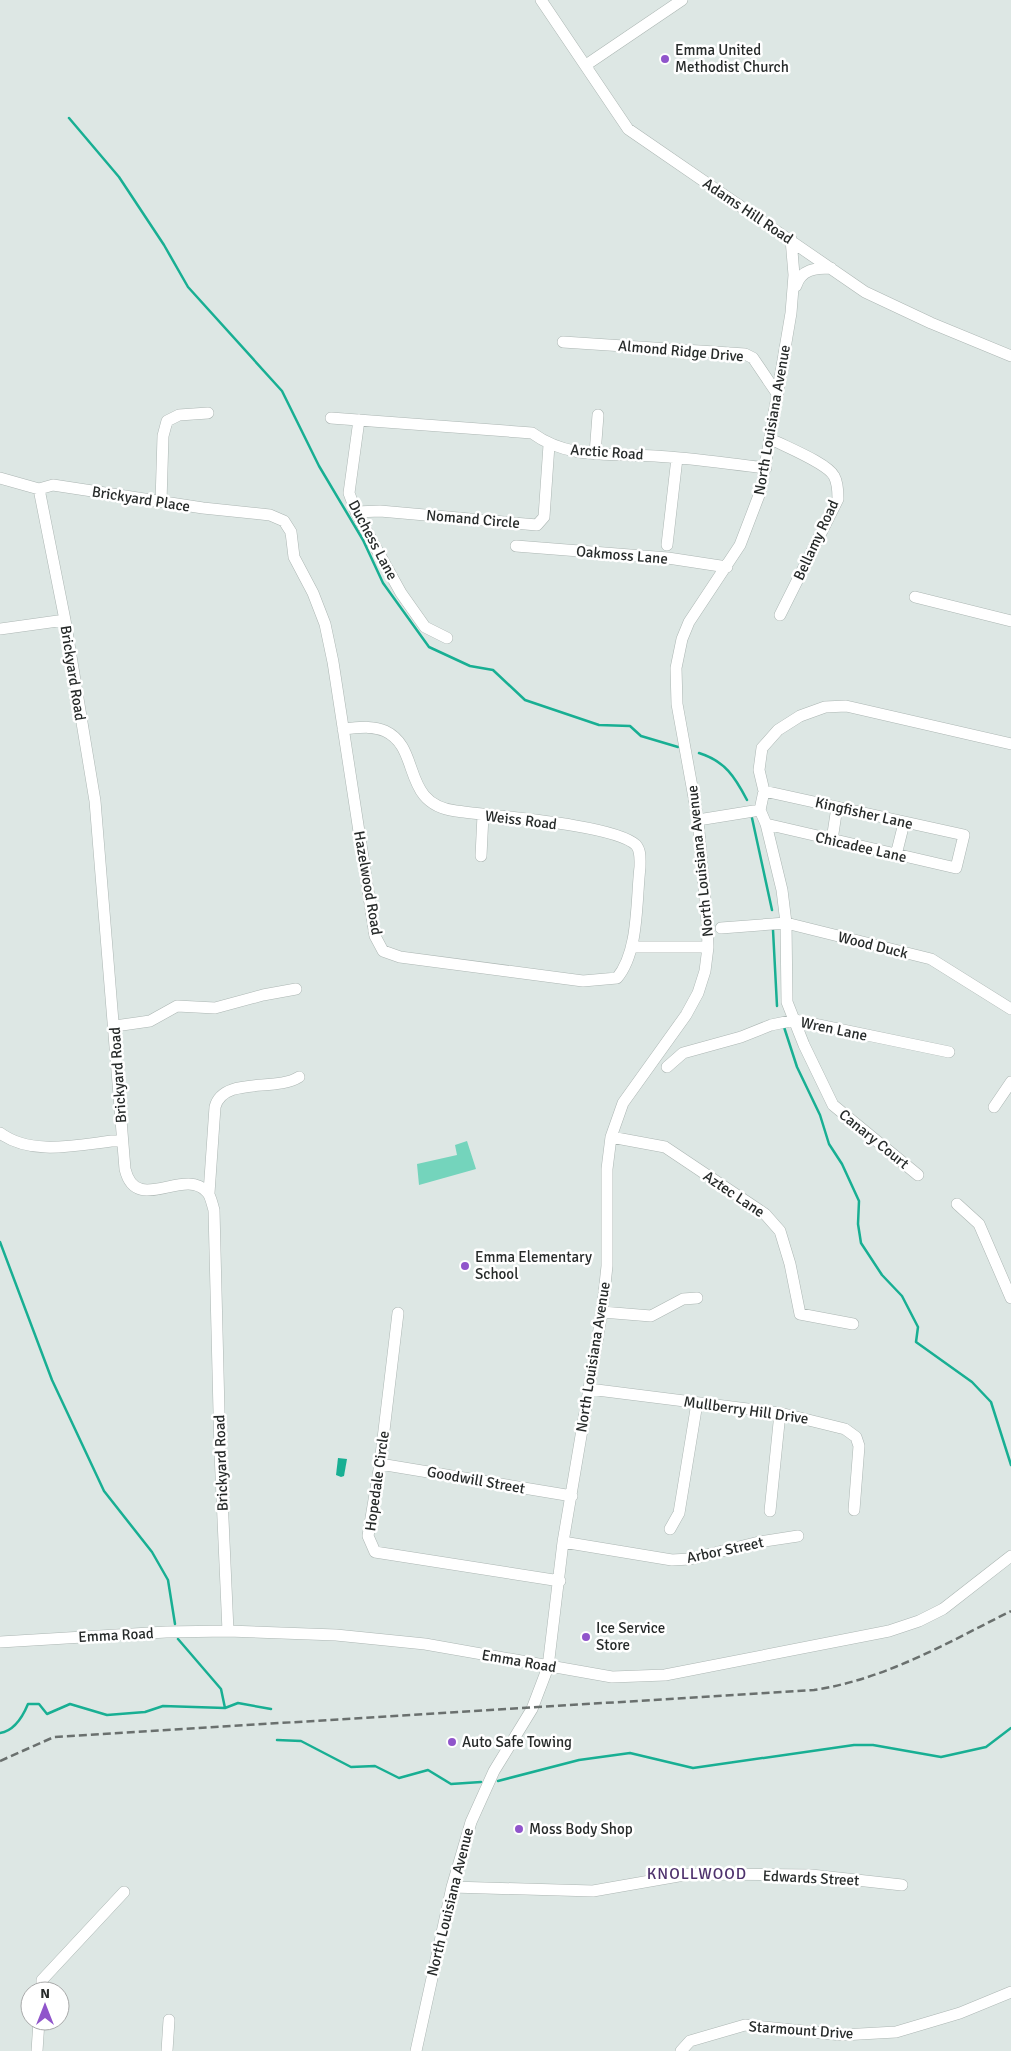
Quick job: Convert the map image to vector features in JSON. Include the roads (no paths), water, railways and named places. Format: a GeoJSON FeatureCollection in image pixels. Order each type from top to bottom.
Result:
{"type":"FeatureCollection","features":[{"type":"Feature","properties":{"kind":"street","name":"Adams Hill Road"},"geometry":{"type":"LineString","coordinates":[[541,0],[586,65],[599,89],[628,129],[756,218],[791,239],[865,292],[933,324],[1011,356]]}},
{"type":"Feature","properties":{"kind":"street"},"geometry":{"type":"LineString","coordinates":[[586,65],[682,0]]}},
{"type":"Feature","properties":{"kind":"street","name":"North Louisiana Avenue"},"geometry":{"type":"LineString","coordinates":[[416,2051],[452,1887],[463,1846],[478,1805],[494,1771],[532,1708],[548,1667],[564,1542],[602,1312],[607,1266],[607,1169],[611,1137],[624,1103],[686,1015],[698,993],[705,971],[708,947],[698,820],[678,704],[676,668],[682,639],[689,622],[740,545],[753,515],[766,468],[792,297],[794,275],[791,239]]}},
{"type":"Feature","properties":{"kind":"street"},"geometry":{"type":"LineString","coordinates":[[792,297],[802,274],[811,269],[832,268]]}},
{"type":"Feature","properties":{"kind":"street","name":"Almond Ridge Drive"},"geometry":{"type":"LineString","coordinates":[[563,342],[745,354],[752,357],[778,395]]}},
{"type":"Feature","properties":{"kind":"street"},"geometry":{"type":"LineString","coordinates":[[161,502],[163,436],[167,421],[179,415],[208,413]]}},
{"type":"Feature","properties":{"kind":"street"},"geometry":{"type":"LineString","coordinates":[[595,454],[598,415]]}},
{"type":"Feature","properties":{"kind":"street","name":"Arctic Road"},"geometry":{"type":"LineString","coordinates":[[331,418],[532,433],[549,445],[569,451],[677,458],[766,468]]}},
{"type":"Feature","properties":{"kind":"street","name":"Duchess Lane"},"geometry":{"type":"LineString","coordinates":[[359,420],[349,493],[356,512],[402,593],[425,627],[447,638]]}},
{"type":"Feature","properties":{"kind":"street","name":"Bellamy Road"},"geometry":{"type":"LineString","coordinates":[[771,439],[825,467],[834,476],[838,488],[838,499],[780,615]]}},
{"type":"Feature","properties":{"kind":"street","name":"Nomand Circle"},"geometry":{"type":"LineString","coordinates":[[356,512],[380,511],[536,525],[544,517],[549,445]]}},
{"type":"Feature","properties":{"kind":"street"},"geometry":{"type":"LineString","coordinates":[[667,545],[677,458]]}},
{"type":"Feature","properties":{"kind":"street"},"geometry":{"type":"LineString","coordinates":[[0,478],[39,489]]}},
{"type":"Feature","properties":{"kind":"street","name":"Brickyard Place"},"geometry":{"type":"LineString","coordinates":[[39,489],[53,485],[243,513]]}},
{"type":"Feature","properties":{"kind":"street","name":"Brickyard Road"},"geometry":{"type":"LineString","coordinates":[[39,489],[95,801],[115,1026],[124,1169],[132,1185],[150,1191],[190,1183],[200,1186],[209,1193],[214,1210],[220,1452],[228,1631]]}},
{"type":"Feature","properties":{"kind":"street","name":"Hazelwood Road"},"geometry":{"type":"LineString","coordinates":[[243,513],[270,515],[284,521],[291,532],[294,557],[313,593],[325,624],[333,662],[375,936],[383,951],[400,957],[583,981],[617,978],[626,968],[632,947]]}},
{"type":"Feature","properties":{"kind":"street","name":"Oakmoss Lane"},"geometry":{"type":"LineString","coordinates":[[516,546],[668,558],[727,567]]}},
{"type":"Feature","properties":{"kind":"street"},"geometry":{"type":"LineString","coordinates":[[915,597],[1011,621]]}},
{"type":"Feature","properties":{"kind":"street"},"geometry":{"type":"LineString","coordinates":[[0,629],[64,620]]}},
{"type":"Feature","properties":{"kind":"street"},"geometry":{"type":"LineString","coordinates":[[698,820],[760,810],[764,791],[759,770],[762,748],[778,730],[800,716],[825,707],[846,706],[1011,744]]}},
{"type":"Feature","properties":{"kind":"street","name":"Weiss Road"},"geometry":{"type":"LineString","coordinates":[[343,729],[371,728],[386,731],[401,744],[422,795],[442,810],[575,826],[619,836],[636,845],[640,854],[640,867],[632,947]]}},
{"type":"Feature","properties":{"kind":"street","name":"Kingfisher Lane"},"geometry":{"type":"LineString","coordinates":[[764,791],[964,835],[956,868]]}},
{"type":"Feature","properties":{"kind":"street"},"geometry":{"type":"LineString","coordinates":[[832,840],[837,807]]}},
{"type":"Feature","properties":{"kind":"street","name":"Canary Court"},"geometry":{"type":"LineString","coordinates":[[760,810],[766,824],[782,890],[786,923],[788,1002],[795,1020],[832,1105],[918,1175]]}},
{"type":"Feature","properties":{"kind":"street"},"geometry":{"type":"LineString","coordinates":[[481,856],[483,815]]}},
{"type":"Feature","properties":{"kind":"street"},"geometry":{"type":"LineString","coordinates":[[896,854],[904,823]]}},
{"type":"Feature","properties":{"kind":"street","name":"Chicadee Lane"},"geometry":{"type":"LineString","coordinates":[[766,824],[956,868]]}},
{"type":"Feature","properties":{"kind":"street","name":"Wood Duck"},"geometry":{"type":"LineString","coordinates":[[721,928],[786,923],[931,959],[1011,1010]]}},
{"type":"Feature","properties":{"kind":"street"},"geometry":{"type":"LineString","coordinates":[[632,947],[708,947]]}},
{"type":"Feature","properties":{"kind":"street"},"geometry":{"type":"LineString","coordinates":[[115,1026],[150,1021],[177,1006],[215,1008],[263,995],[296,989]]}},
{"type":"Feature","properties":{"kind":"street","name":"Wren Lane"},"geometry":{"type":"LineString","coordinates":[[668,1067],[682,1053],[741,1037],[771,1025],[795,1020],[949,1052]]}},
{"type":"Feature","properties":{"kind":"street"},"geometry":{"type":"LineString","coordinates":[[209,1193],[215,1107],[218,1099],[231,1089],[282,1084],[299,1077]]}},
{"type":"Feature","properties":{"kind":"street"},"geometry":{"type":"LineString","coordinates":[[994,1107],[1011,1082]]}},
{"type":"Feature","properties":{"kind":"street"},"geometry":{"type":"LineString","coordinates":[[0,1133],[11,1139],[38,1147],[122,1140]]}},
{"type":"Feature","properties":{"kind":"street","name":"Aztec Lane"},"geometry":{"type":"LineString","coordinates":[[611,1137],[665,1147],[765,1214],[780,1231],[793,1276],[799,1312],[802,1315],[853,1324]]}},
{"type":"Feature","properties":{"kind":"street"},"geometry":{"type":"LineString","coordinates":[[957,1204],[979,1224],[1011,1298]]}},
{"type":"Feature","properties":{"kind":"street"},"geometry":{"type":"LineString","coordinates":[[602,1312],[651,1316],[683,1299],[697,1298]]}},
{"type":"Feature","properties":{"kind":"street","name":"Hopedale Circle"},"geometry":{"type":"LineString","coordinates":[[398,1313],[380,1464],[368,1536],[375,1552],[560,1581]]}},
{"type":"Feature","properties":{"kind":"street","name":"Mullberry Hill Drive"},"geometry":{"type":"LineString","coordinates":[[589,1389],[780,1413],[845,1429],[856,1437],[859,1446],[854,1510]]}},
{"type":"Feature","properties":{"kind":"street"},"geometry":{"type":"LineString","coordinates":[[670,1529],[679,1513],[697,1403]]}},
{"type":"Feature","properties":{"kind":"street"},"geometry":{"type":"LineString","coordinates":[[770,1511],[780,1413]]}},
{"type":"Feature","properties":{"kind":"street","name":"Goodwill Street"},"geometry":{"type":"LineString","coordinates":[[380,1464],[572,1496]]}},
{"type":"Feature","properties":{"kind":"street","name":"Arbor Street"},"geometry":{"type":"LineString","coordinates":[[564,1542],[672,1560],[690,1559],[759,1542],[798,1536]]}},
{"type":"Feature","properties":{"kind":"street","name":"Emma Road"},"geometry":{"type":"LineString","coordinates":[[0,1642],[166,1632],[228,1631],[336,1635],[425,1644],[612,1677],[665,1675],[889,1631],[919,1621],[943,1609],[1011,1556]]}},
{"type":"Feature","properties":{"kind":"street","name":"Edwards Street"},"geometry":{"type":"LineString","coordinates":[[452,1887],[593,1891],[690,1874],[811,1875],[902,1886]]}},
{"type":"Feature","properties":{"kind":"street"},"geometry":{"type":"LineString","coordinates":[[42,1981],[124,1892]]}},
{"type":"Feature","properties":{"kind":"street","name":"Starmount Drive"},"geometry":{"type":"LineString","coordinates":[[681,2051],[690,2041],[745,2024],[842,2035],[896,2032],[960,2013],[1011,1992]]}},
{"type":"Feature","properties":{"kind":"street"},"geometry":{"type":"LineString","coordinates":[[167,2051],[169,2020]]}},
{"type":"Feature","properties":{"kind":"street"},"geometry":{"type":"LineString","coordinates":[[37,2051],[38,2031]]}},
{"type":"Feature","properties":{"kind":"waterway"},"geometry":{"type":"LineString","coordinates":[[69,118],[119,177],[164,245],[188,287],[282,391],[319,466],[363,540],[383,583],[429,647],[470,666],[493,670],[525,700],[599,725],[630,726],[641,736],[678,747]]}},
{"type":"Feature","properties":{"kind":"waterway"},"geometry":{"type":"LineString","coordinates":[[699,753],[716,760],[722,765],[733,777],[747,800]]}},
{"type":"Feature","properties":{"kind":"waterway"},"geometry":{"type":"LineString","coordinates":[[752,818],[772,910]]}},
{"type":"Feature","properties":{"kind":"waterway"},"geometry":{"type":"LineString","coordinates":[[773,930],[777,1006]]}},
{"type":"Feature","properties":{"kind":"waterway"},"geometry":{"type":"LineString","coordinates":[[784,1027],[797,1067],[820,1115],[829,1144],[842,1164],[859,1201],[858,1224],[861,1243],[882,1275],[902,1296],[918,1327],[916,1342],[972,1382],[991,1402],[1011,1465]]}},
{"type":"Feature","properties":{"kind":"waterway"},"geometry":{"type":"LineString","coordinates":[[0,1242],[52,1380],[104,1491],[152,1552],[168,1580],[175,1624]]}},
{"type":"Feature","properties":{"kind":"waterway"},"geometry":{"type":"LineString","coordinates":[[178,1639],[221,1689],[225,1708]]}},
{"type":"Feature","properties":{"kind":"waterway"},"geometry":{"type":"LineString","coordinates":[[0,1733],[14,1726],[21,1718],[28,1704],[39,1704],[47,1714],[70,1704],[107,1715],[145,1712],[163,1706],[225,1708],[238,1703],[271,1709]]}},
{"type":"Feature","properties":{"kind":"waterway"},"geometry":{"type":"LineString","coordinates":[[498,1781],[579,1760],[630,1753],[693,1768],[854,1745],[873,1745],[941,1757],[986,1747],[1011,1728]]}},
{"type":"Feature","properties":{"kind":"waterway"},"geometry":{"type":"LineString","coordinates":[[277,1740],[301,1741],[351,1767],[375,1766],[399,1778],[428,1770],[451,1784],[481,1782]]}},
{"type":"Feature","properties":{"kind":"railway"},"geometry":{"type":"LineString","coordinates":[[0,1761],[54,1737],[814,1690],[841,1685],[891,1669],[940,1647],[1011,1611]]}},
{"type":"Feature","properties":{"kind":"place","name":"Emma United Methodist Church"},"geometry":{"type":"Point","coordinates":[665,59]}},
{"type":"Feature","properties":{"kind":"place","name":"Emma Elementary School"},"geometry":{"type":"Point","coordinates":[465,1266]}},
{"type":"Feature","properties":{"kind":"place","name":"Ice Service Store"},"geometry":{"type":"Point","coordinates":[586,1637]}},
{"type":"Feature","properties":{"kind":"place","name":"Auto Safe Towing"},"geometry":{"type":"Point","coordinates":[452,1742]}},
{"type":"Feature","properties":{"kind":"place","name":"Moss Body Shop"},"geometry":{"type":"Point","coordinates":[519,1829]}},
{"type":"Feature","properties":{"kind":"district","name":"KNOLLWOOD"},"geometry":{"type":"Point","coordinates":[697,1874]}}]}
